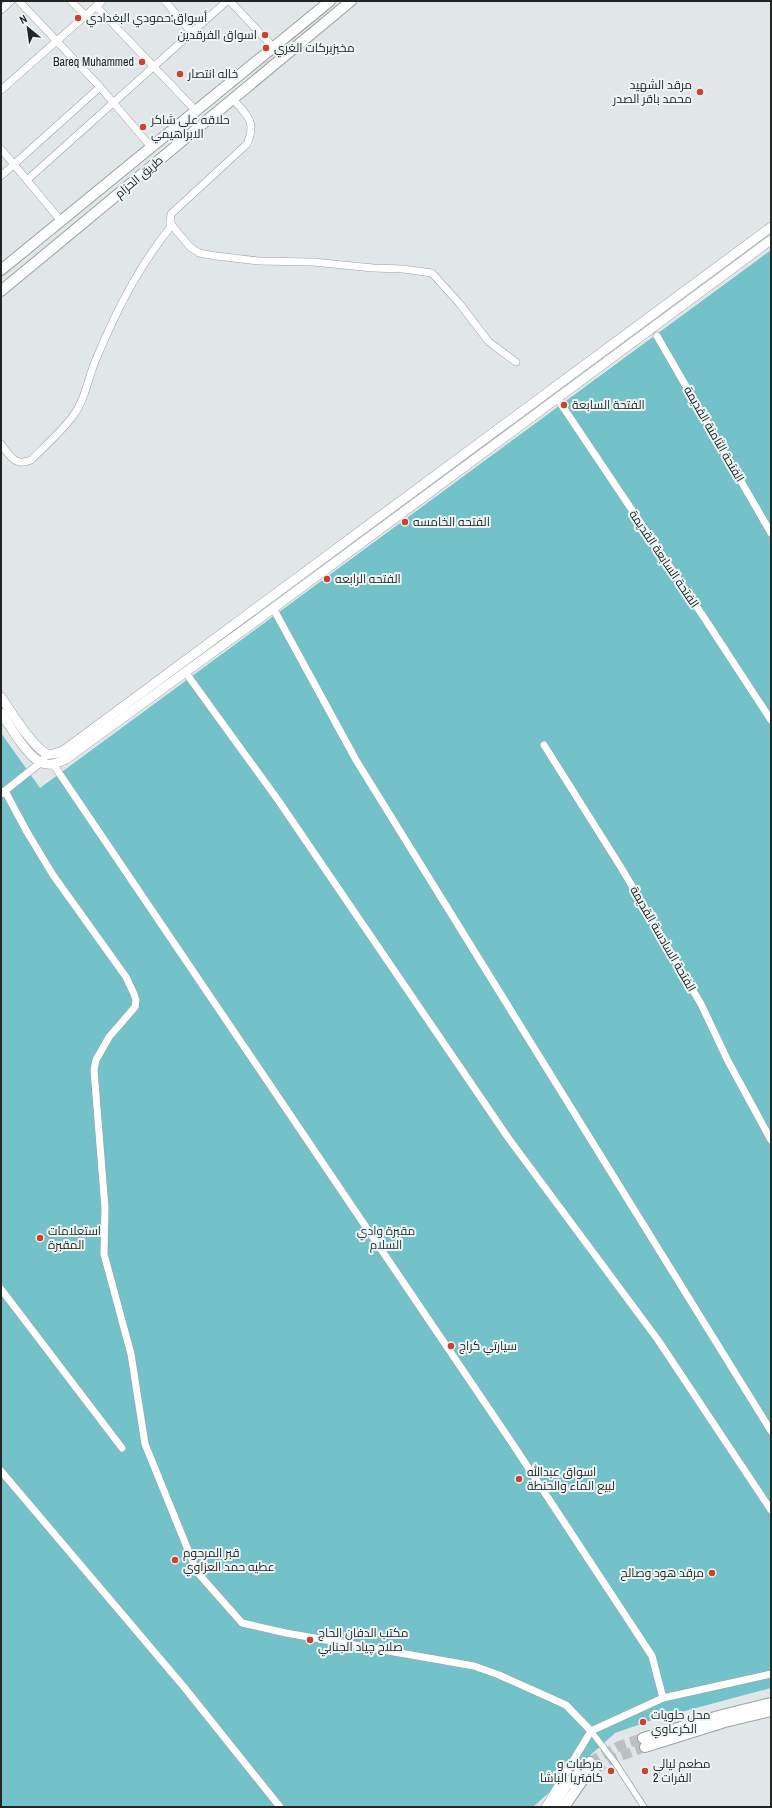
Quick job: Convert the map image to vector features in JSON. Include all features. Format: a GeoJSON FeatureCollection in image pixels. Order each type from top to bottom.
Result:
{"type":"FeatureCollection","features":[{"type":"Feature","properties":{"kind":"main road","name":"طريق الحزام"},"geometry":{"type":"LineString","coordinates":[[1,291],[351,1]]}},
{"type":"Feature","properties":{"kind":"main road","name":"طريق الحزام"},"geometry":{"type":"LineString","coordinates":[[1,270],[274,48],[328,2]]}},
{"type":"Feature","properties":{"kind":"main road"},"geometry":{"type":"LineString","coordinates":[[230,83],[232,91],[241,92]]}},
{"type":"Feature","properties":{"kind":"main road"},"geometry":{"type":"LineString","coordinates":[[194,112],[201,116],[202,124]]}},
{"type":"Feature","properties":{"kind":"main road"},"geometry":{"type":"LineString","coordinates":[[47,233],[46,238],[49,243],[54,245],[60,243]]}},
{"type":"Feature","properties":{"kind":"main road"},"geometry":{"type":"LineString","coordinates":[[28,248],[33,248],[37,252],[38,258],[36,262]]}},
{"type":"Feature","properties":{"kind":"main road"},"geometry":{"type":"LineString","coordinates":[[771,1703],[644,1743],[771,1711]]}},
{"type":"Feature","properties":{"kind":"main road"},"geometry":{"type":"LineString","coordinates":[[553,1807],[566,1786],[592,1766],[564,1807]]}},
{"type":"Feature","properties":{"kind":"street"},"geometry":{"type":"LineString","coordinates":[[1,10],[11,1]]}},
{"type":"Feature","properties":{"kind":"street"},"geometry":{"type":"LineString","coordinates":[[20,1],[100,87],[151,147]]}},
{"type":"Feature","properties":{"kind":"street"},"geometry":{"type":"LineString","coordinates":[[72,1],[86,15]]}},
{"type":"Feature","properties":{"kind":"street"},"geometry":{"type":"LineString","coordinates":[[165,1],[192,33]]}},
{"type":"Feature","properties":{"kind":"street"},"geometry":{"type":"LineString","coordinates":[[27,180],[229,1],[274,48]]}},
{"type":"Feature","properties":{"kind":"street"},"geometry":{"type":"LineString","coordinates":[[1,90],[99,3],[194,112]]}},
{"type":"Feature","properties":{"kind":"street"},"geometry":{"type":"LineString","coordinates":[[1,176],[100,87]]}},
{"type":"Feature","properties":{"kind":"street"},"geometry":{"type":"LineString","coordinates":[[233,99],[251,120],[252,133],[247,144],[171,214],[170,223],[190,247],[199,253],[259,261],[313,262],[373,268],[403,269],[432,273],[459,303],[489,342],[516,362]]}},
{"type":"Feature","properties":{"kind":"street"},"geometry":{"type":"LineString","coordinates":[[1,149],[61,221]]}},
{"type":"Feature","properties":{"kind":"street"},"geometry":{"type":"LineString","coordinates":[[1,444],[11,457],[17,462],[23,464],[31,460],[73,416],[83,399],[94,362],[133,280],[152,249],[172,225]]}},
{"type":"Feature","properties":{"kind":"street"},"geometry":{"type":"LineString","coordinates":[[644,1807],[591,1731],[566,1705],[499,1674],[474,1666],[286,1633],[242,1623],[197,1572],[145,1444],[131,1354],[104,1254],[105,1208],[94,1070],[96,1060],[109,1037],[135,1007],[136,1000],[126,977],[43,859],[3,792],[48,754],[63,751],[770,230]]}},
{"type":"Feature","properties":{"kind":"street"},"geometry":{"type":"LineString","coordinates":[[1,714],[32,755],[40,762],[53,764],[66,759],[239,634],[771,240]]}},
{"type":"Feature","properties":{"kind":"street","name":"الفتحة الثامنة القديمة"},"geometry":{"type":"LineString","coordinates":[[657,336],[771,533]]}},
{"type":"Feature","properties":{"kind":"street","name":"الفتحة السابعة القديمة"},"geometry":{"type":"LineString","coordinates":[[557,398],[771,720]]}},
{"type":"Feature","properties":{"kind":"street"},"geometry":{"type":"LineString","coordinates":[[416,490],[419,496],[423,497]]}},
{"type":"Feature","properties":{"kind":"street"},"geometry":{"type":"LineString","coordinates":[[400,502],[404,504],[405,510]]}},
{"type":"Feature","properties":{"kind":"street"},"geometry":{"type":"LineString","coordinates":[[273,608],[356,760],[771,1431]]}},
{"type":"Feature","properties":{"kind":"street"},"geometry":{"type":"LineString","coordinates":[[253,611],[255,617],[260,618]]}},
{"type":"Feature","properties":{"kind":"street"},"geometry":{"type":"LineString","coordinates":[[234,624],[238,628],[239,634]]}},
{"type":"Feature","properties":{"kind":"street"},"geometry":{"type":"LineString","coordinates":[[186,673],[278,800],[508,1138],[658,1340],[771,1510]]}},
{"type":"Feature","properties":{"kind":"street"},"geometry":{"type":"LineString","coordinates":[[1,697],[39,748],[48,754],[53,764],[505,1433],[652,1656],[663,1698]]}},
{"type":"Feature","properties":{"kind":"street","name":"الفتحة السادسة القديمة"},"geometry":{"type":"LineString","coordinates":[[544,745],[622,869],[701,1004],[732,1068],[771,1140]]}},
{"type":"Feature","properties":{"kind":"street"},"geometry":{"type":"LineString","coordinates":[[1,1289],[122,1448]]}},
{"type":"Feature","properties":{"kind":"street"},"geometry":{"type":"LineString","coordinates":[[1,1471],[184,1686],[280,1807]]}},
{"type":"Feature","properties":{"kind":"street"},"geometry":{"type":"LineString","coordinates":[[545,1807],[591,1731],[663,1698],[771,1674]]}},
{"type":"Feature","properties":{"kind":"green space","name":"مقبرة وادي السلام"},"geometry":{"type":"Polygon","coordinates":[[[771,250],[771,1688],[655,1719],[615,1733],[533,1807],[1,1807],[1,733],[40,788],[771,250]]]}},
{"type":"Feature","properties":{"kind":"tunnel"},"geometry":{"type":"LineString","coordinates":[[590,1762],[619,1746],[643,1738]]}},
{"type":"Feature","properties":{"kind":"tunnel"},"geometry":{"type":"LineString","coordinates":[[595,1769],[610,1760],[645,1747]]}},
{"type":"Feature","properties":{"kind":"place","name":"أسواق:حمودي البغدادي"},"geometry":{"type":"Point","coordinates":[78,18]}},
{"type":"Feature","properties":{"kind":"place","name":"اسواق الفرقدين"},"geometry":{"type":"Point","coordinates":[265,35]}},
{"type":"Feature","properties":{"kind":"place","name":"مخبزبركات الغري"},"geometry":{"type":"Point","coordinates":[266,48]}},
{"type":"Feature","properties":{"kind":"place","name":"Bareq Muhammed"},"geometry":{"type":"Point","coordinates":[142,62]}},
{"type":"Feature","properties":{"kind":"place","name":"خاله انتصار"},"geometry":{"type":"Point","coordinates":[180,74]}},
{"type":"Feature","properties":{"kind":"place","name":"مرقد الشهيد محمد باقر الصدر"},"geometry":{"type":"Point","coordinates":[700,92]}},
{"type":"Feature","properties":{"kind":"place","name":"حلاقه علي شاكر الابراهيمي"},"geometry":{"type":"Point","coordinates":[143,127]}},
{"type":"Feature","properties":{"kind":"place","name":"الفتحة السابعة"},"geometry":{"type":"Point","coordinates":[564,405]}},
{"type":"Feature","properties":{"kind":"place","name":"الفتحه الخامسه"},"geometry":{"type":"Point","coordinates":[405,522]}},
{"type":"Feature","properties":{"kind":"place","name":"الفتحه الرابعه"},"geometry":{"type":"Point","coordinates":[327,579]}},
{"type":"Feature","properties":{"kind":"place","name":"استعلامات المقبرة"},"geometry":{"type":"Point","coordinates":[40,1238]}},
{"type":"Feature","properties":{"kind":"place","name":"سيارتي كراج"},"geometry":{"type":"Point","coordinates":[451,1346]}},
{"type":"Feature","properties":{"kind":"place","name":"اسواق عبدالله لبيع الماء والحنطة"},"geometry":{"type":"Point","coordinates":[519,1479]}},
{"type":"Feature","properties":{"kind":"place","name":"قبر المرحوم عطيه حمد العزاوي"},"geometry":{"type":"Point","coordinates":[175,1560]}},
{"type":"Feature","properties":{"kind":"place","name":"مرقد هود وصالح"},"geometry":{"type":"Point","coordinates":[712,1573]}},
{"type":"Feature","properties":{"kind":"place","name":"مكتب الدفان الحاج صلاح چياد الجنابي"},"geometry":{"type":"Point","coordinates":[310,1640]}},
{"type":"Feature","properties":{"kind":"place","name":"محل حلويات الكرعاوي"},"geometry":{"type":"Point","coordinates":[643,1722]}},
{"type":"Feature","properties":{"kind":"place","name":"مرطبات و كافتريا الباشا"},"geometry":{"type":"Point","coordinates":[611,1771]}},
{"type":"Feature","properties":{"kind":"place","name":"مطعم ليالي الفرات 2"},"geometry":{"type":"Point","coordinates":[645,1771]}}]}
